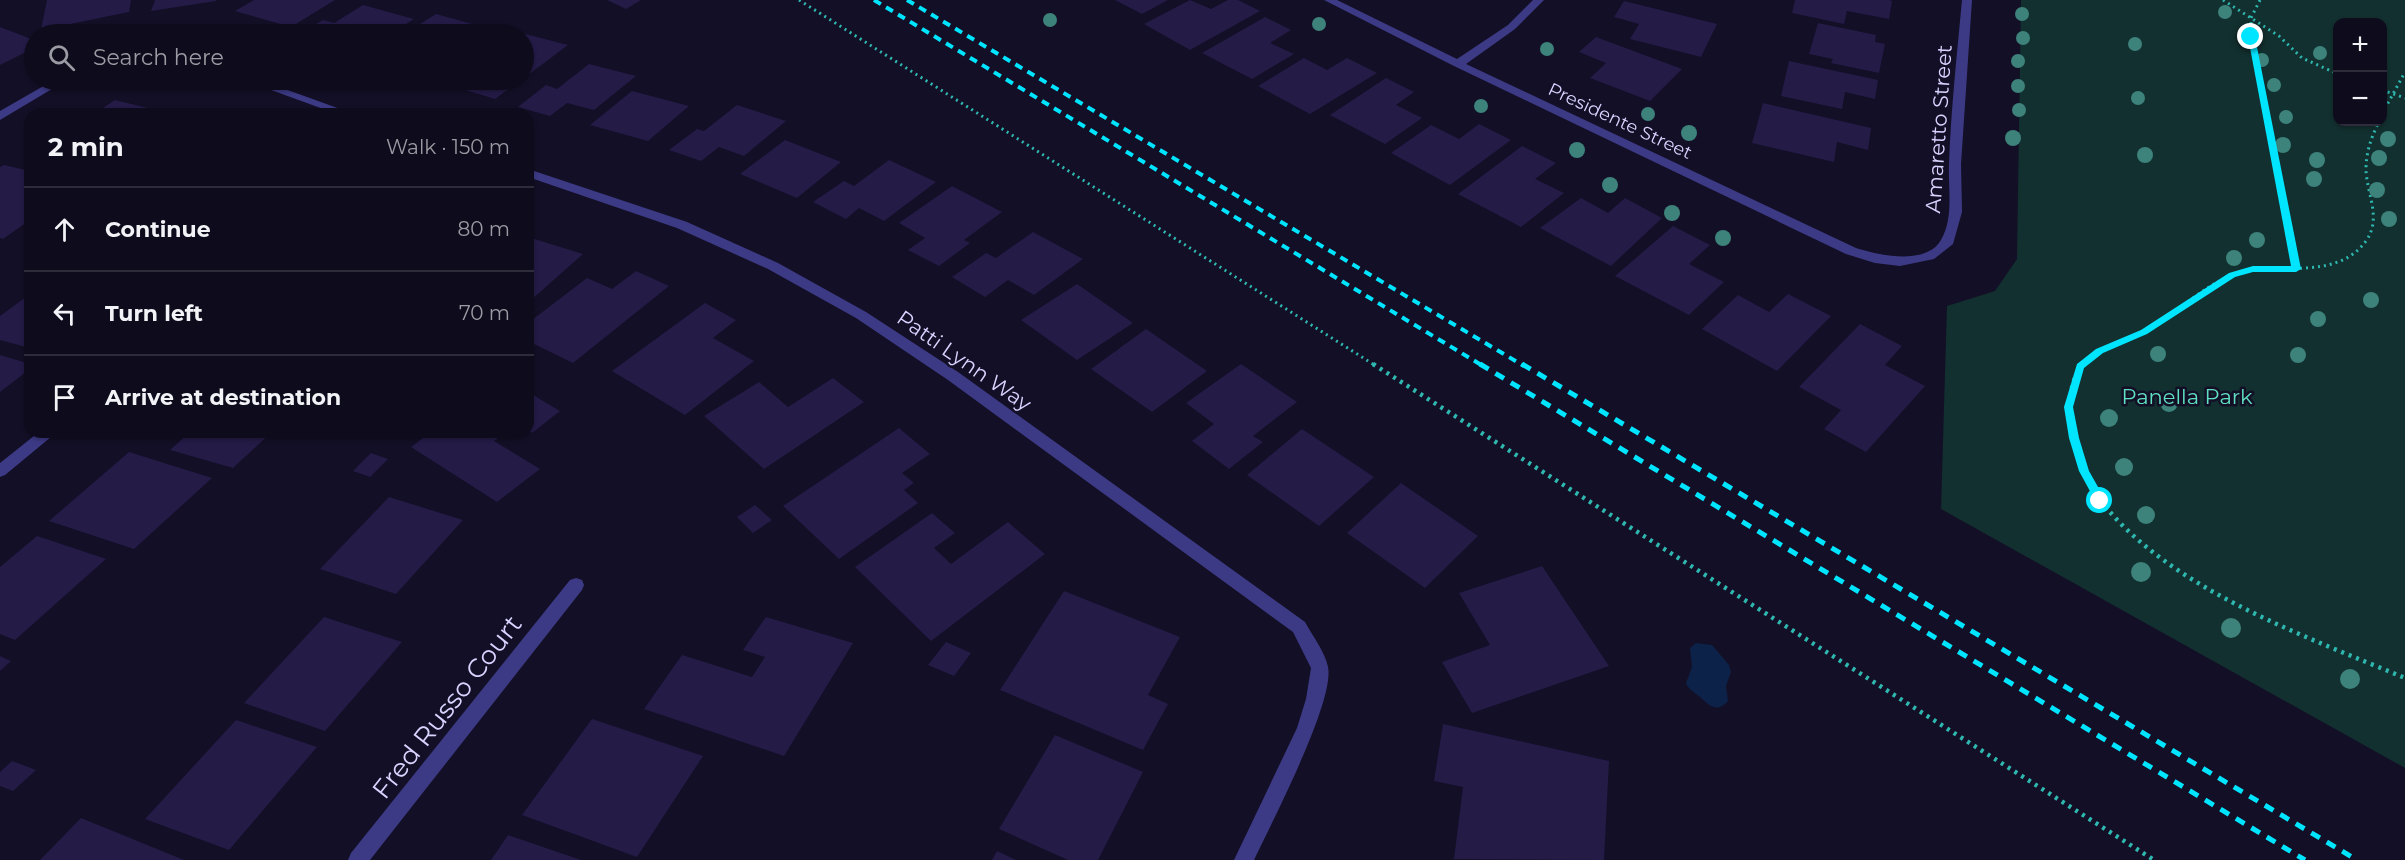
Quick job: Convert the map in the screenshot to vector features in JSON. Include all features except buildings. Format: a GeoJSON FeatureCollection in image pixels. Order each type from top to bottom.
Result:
{"type":"FeatureCollection","features":[{"type":"Feature","properties":{"kind":"street","name":"Presidente Street"},"geometry":{"type":"LineString","coordinates":[[1329,0],[1851,251],[1875,260],[1900,262]]}},
{"type":"Feature","properties":{"kind":"street"},"geometry":{"type":"LineString","coordinates":[[1458,64],[1528,14],[1539,0]]}},
{"type":"Feature","properties":{"kind":"street","name":"Amaretto Street"},"geometry":{"type":"LineString","coordinates":[[1900,262],[1929,256],[1946,244],[1956,212],[1955,164],[1967,0]]}},
{"type":"Feature","properties":{"kind":"street"},"geometry":{"type":"LineString","coordinates":[[0,116],[45,90]]}},
{"type":"Feature","properties":{"kind":"street"},"geometry":{"type":"LineString","coordinates":[[279,90],[331,108]]}},
{"type":"Feature","properties":{"kind":"street","name":"Patti Lynn Way"},"geometry":{"type":"LineString","coordinates":[[534,175],[682,225],[773,266],[861,315],[953,376],[1299,627],[1320,668],[1315,699],[1305,728],[1244,860]]}},
{"type":"Feature","properties":{"kind":"street"},"geometry":{"type":"LineString","coordinates":[[0,471],[41,438]]}},
{"type":"Feature","properties":{"kind":"street","name":"Fred Russo Court"},"geometry":{"type":"LineString","coordinates":[[358,860],[576,585]]}},
{"type":"Feature","properties":{"kind":"path"},"geometry":{"type":"LineString","coordinates":[[799,0],[2154,860]]}},
{"type":"Feature","properties":{"kind":"path"},"geometry":{"type":"LineString","coordinates":[[2223,0],[2279,36],[2302,58],[2333,72]]}},
{"type":"Feature","properties":{"kind":"path"},"geometry":{"type":"LineString","coordinates":[[2260,0],[2251,18],[2251,37],[2296,269]]}},
{"type":"Feature","properties":{"kind":"path"},"geometry":{"type":"LineString","coordinates":[[2387,104],[2405,72]]}},
{"type":"Feature","properties":{"kind":"path"},"geometry":{"type":"LineString","coordinates":[[2387,91],[2405,98]]}},
{"type":"Feature","properties":{"kind":"path"},"geometry":{"type":"LineString","coordinates":[[2377,126],[2369,141],[2366,161],[2367,182],[2375,210],[2374,223],[2364,243],[2339,260],[2296,269],[2253,269],[2232,275],[2144,332],[2088,358],[2080,367],[2068,407],[2084,471],[2100,501],[2126,531],[2156,555],[2247,608],[2405,678]]}},
{"type":"Feature","properties":{"kind":"green space","name":"Panella Park"},"geometry":{"type":"Polygon","coordinates":[[[2021,0],[2405,0],[2405,768],[1941,509],[1947,306],[1995,291],[2017,259],[2021,0]]]}},
{"type":"Feature","properties":{"kind":"water"},"geometry":{"type":"Polygon","coordinates":[[[1696,643],[1712,645],[1729,665],[1731,672],[1726,686],[1728,701],[1720,707],[1710,705],[1686,683],[1692,667],[1690,648],[1696,643]]]}},
{"type":"Feature","properties":{"kind":"railway"},"geometry":{"type":"LineString","coordinates":[[874,0],[1483,366]]}},
{"type":"Feature","properties":{"kind":"railway"},"geometry":{"type":"LineString","coordinates":[[907,0],[1524,366]]}},
{"type":"Feature","properties":{"kind":"railway"},"geometry":{"type":"LineString","coordinates":[[1480,364],[2305,860]]}},
{"type":"Feature","properties":{"kind":"railway"},"geometry":{"type":"LineString","coordinates":[[1522,364],[2357,860]]}},
{"type":"Feature","properties":{"kind":"route"},"geometry":{"type":"LineString","coordinates":[[2100,501],[2084,471],[2068,407],[2080,367],[2099,351],[2144,332],[2232,275],[2253,269],[2296,269],[2251,37]]}}]}
